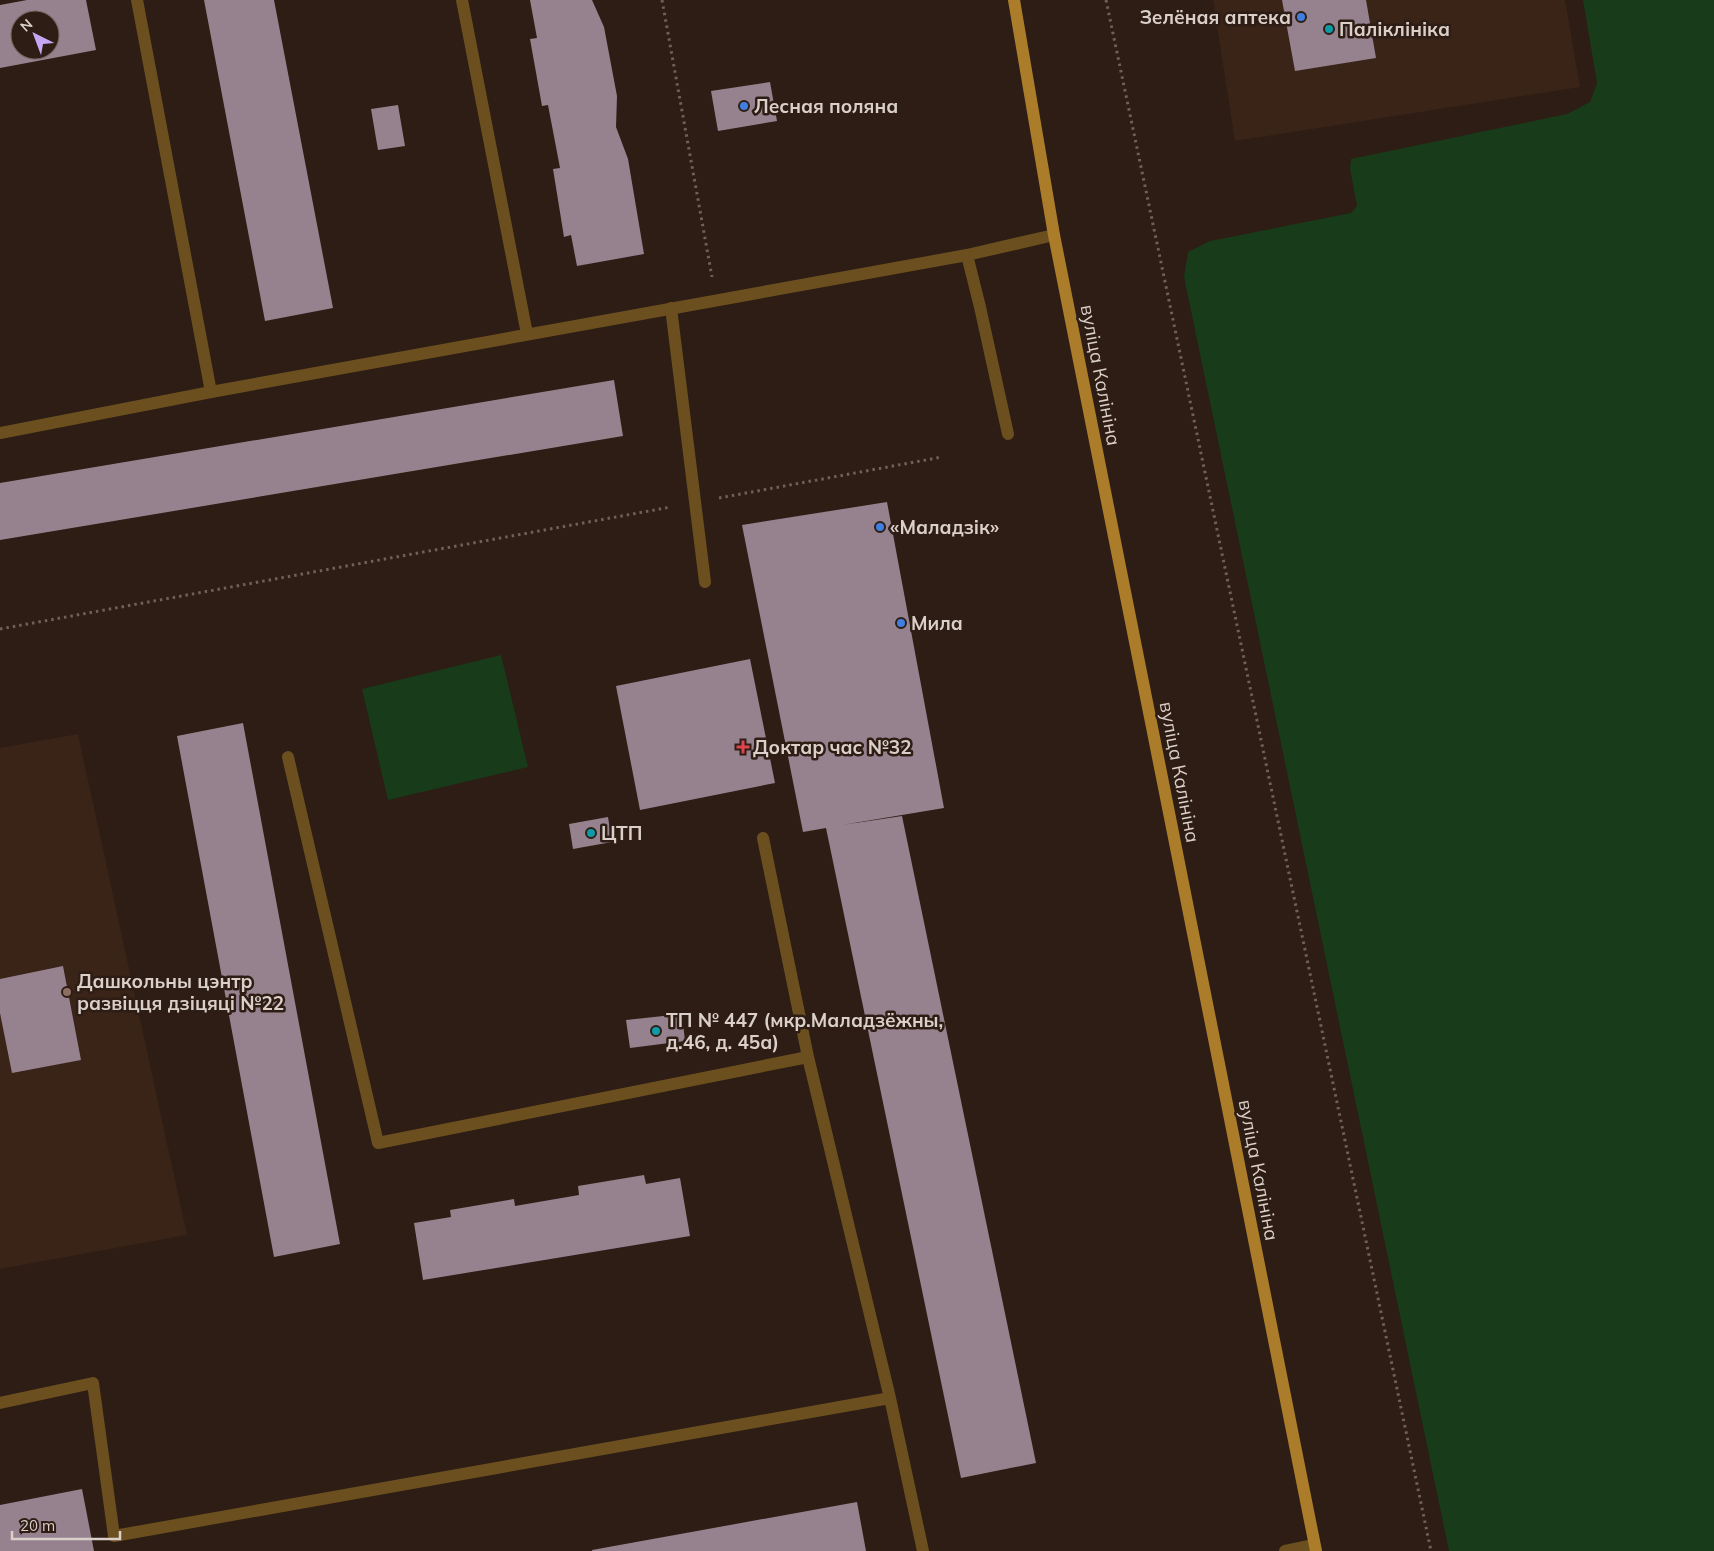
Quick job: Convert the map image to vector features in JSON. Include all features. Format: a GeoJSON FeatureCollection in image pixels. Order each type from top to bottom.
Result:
{"type":"FeatureCollection","features":[{"type":"Feature","properties":{"kind":"main road","name":"вуліца Калініна"},"geometry":{"type":"LineString","coordinates":[[1014,0],[1052,211],[1054,235],[1315,1548]]}},
{"type":"Feature","properties":{"kind":"lane"},"geometry":{"type":"LineString","coordinates":[[137,0],[211,392]]}},
{"type":"Feature","properties":{"kind":"lane"},"geometry":{"type":"LineString","coordinates":[[462,0],[527,334]]}},
{"type":"Feature","properties":{"kind":"lane"},"geometry":{"type":"LineString","coordinates":[[0,433],[211,392],[967,255],[1054,235]]}},
{"type":"Feature","properties":{"kind":"lane"},"geometry":{"type":"LineString","coordinates":[[967,255],[1008,434]]}},
{"type":"Feature","properties":{"kind":"lane"},"geometry":{"type":"LineString","coordinates":[[671,308],[705,582]]}},
{"type":"Feature","properties":{"kind":"lane"},"geometry":{"type":"LineString","coordinates":[[288,757],[378,1143],[808,1057]]}},
{"type":"Feature","properties":{"kind":"lane"},"geometry":{"type":"LineString","coordinates":[[763,838],[808,1057],[890,1398],[923,1551]]}},
{"type":"Feature","properties":{"kind":"lane"},"geometry":{"type":"LineString","coordinates":[[0,1403],[93,1383],[114,1536],[890,1398]]}},
{"type":"Feature","properties":{"kind":"lane"},"geometry":{"type":"LineString","coordinates":[[1285,1551],[1315,1548]]}},
{"type":"Feature","properties":{"kind":"path"},"geometry":{"type":"LineString","coordinates":[[662,0],[716,300]]}},
{"type":"Feature","properties":{"kind":"path"},"geometry":{"type":"LineString","coordinates":[[1106,0],[1431,1551]]}},
{"type":"Feature","properties":{"kind":"path"},"geometry":{"type":"LineString","coordinates":[[0,629],[942,458]]}},
{"type":"Feature","properties":{"kind":"shaded area"},"geometry":{"type":"Polygon","coordinates":[[[1213,0],[1565,0],[1580,87],[1235,141],[1213,0]]]}},
{"type":"Feature","properties":{"kind":"shaded area","name":"Дашкольны цэнтр развіцця дзіцяці №22"},"geometry":{"type":"Polygon","coordinates":[[[78,734],[187,1235],[0,1269],[0,748],[78,734]]]}},
{"type":"Feature","properties":{"kind":"green space"},"geometry":{"type":"Polygon","coordinates":[[[1583,0],[1714,0],[1714,1551],[1449,1551],[1184,277],[1188,252],[1210,241],[1351,213],[1357,206],[1350,169],[1351,159],[1567,114],[1590,102],[1597,83],[1583,0]]]}},
{"type":"Feature","properties":{"kind":"green space"},"geometry":{"type":"Polygon","coordinates":[[[501,655],[528,767],[388,800],[362,689],[501,655]]]}},
{"type":"Feature","properties":{"kind":"building"},"geometry":{"type":"Polygon","coordinates":[[[27,0],[86,0],[96,50],[60,57],[60,10],[10,10],[10,60],[43,60],[0,68],[0,5],[27,0]]]}},
{"type":"Feature","properties":{"kind":"building"},"geometry":{"type":"Polygon","coordinates":[[[204,0],[274,0],[333,308],[265,321],[204,0]]]}},
{"type":"Feature","properties":{"kind":"building"},"geometry":{"type":"Polygon","coordinates":[[[530,0],[592,0],[604,27],[617,96],[616,127],[628,159],[644,254],[577,266],[571,235],[564,237],[553,169],[560,168],[548,105],[542,106],[530,39],[537,38],[530,0]]]}},
{"type":"Feature","properties":{"kind":"building","name":"Паліклініка"},"geometry":{"type":"Polygon","coordinates":[[[1282,0],[1366,0],[1376,58],[1295,71],[1282,0]]]}},
{"type":"Feature","properties":{"kind":"building","name":"Лесная поляна"},"geometry":{"type":"Polygon","coordinates":[[[770,82],[777,121],[718,131],[711,91],[770,82]]]}},
{"type":"Feature","properties":{"kind":"building"},"geometry":{"type":"Polygon","coordinates":[[[398,105],[405,146],[378,150],[371,109],[398,105]]]}},
{"type":"Feature","properties":{"kind":"building"},"geometry":{"type":"Polygon","coordinates":[[[614,380],[623,436],[0,540],[0,483],[614,380]]]}},
{"type":"Feature","properties":{"kind":"building"},"geometry":{"type":"Polygon","coordinates":[[[887,502],[944,808],[842,825],[902,816],[1036,1463],[961,1478],[826,828],[803,832],[742,525],[887,502]]]}},
{"type":"Feature","properties":{"kind":"building"},"geometry":{"type":"Polygon","coordinates":[[[750,659],[775,783],[640,810],[616,686],[750,659]]]}},
{"type":"Feature","properties":{"kind":"building"},"geometry":{"type":"Polygon","coordinates":[[[243,723],[340,1244],[274,1257],[177,736],[243,723]]]}},
{"type":"Feature","properties":{"kind":"building","name":"ЦТП"},"geometry":{"type":"Polygon","coordinates":[[[608,817],[612,842],[573,849],[569,824],[608,817]]]}},
{"type":"Feature","properties":{"kind":"building"},"geometry":{"type":"Polygon","coordinates":[[[63,966],[81,1060],[12,1073],[0,1013],[0,979],[63,966]]]}},
{"type":"Feature","properties":{"kind":"building","name":"ТП № 447 (мкр.Маладзёжны, д.46, д. 45а)"},"geometry":{"type":"Polygon","coordinates":[[[682,1014],[685,1041],[630,1048],[626,1020],[682,1014]]]}},
{"type":"Feature","properties":{"kind":"building"},"geometry":{"type":"Polygon","coordinates":[[[644,1175],[646,1184],[680,1178],[690,1236],[423,1280],[414,1223],[451,1217],[450,1210],[514,1199],[515,1206],[579,1195],[578,1186],[644,1175]]]}},
{"type":"Feature","properties":{"kind":"building"},"geometry":{"type":"Polygon","coordinates":[[[82,1489],[94,1551],[0,1551],[0,1505],[82,1489]]]}},
{"type":"Feature","properties":{"kind":"building"},"geometry":{"type":"Polygon","coordinates":[[[857,1502],[866,1551],[592,1551],[592,1550],[857,1502]]]}},
{"type":"Feature","properties":{"kind":"place","name":"Зелёная аптека"},"geometry":{"type":"Point","coordinates":[1301,17]}},
{"type":"Feature","properties":{"kind":"place","name":"Паліклініка"},"geometry":{"type":"Point","coordinates":[1329,29]}},
{"type":"Feature","properties":{"kind":"place","name":"Лесная поляна"},"geometry":{"type":"Point","coordinates":[744,106]}},
{"type":"Feature","properties":{"kind":"place","name":"«Маладзік»"},"geometry":{"type":"Point","coordinates":[880,527]}},
{"type":"Feature","properties":{"kind":"place","name":"Мила"},"geometry":{"type":"Point","coordinates":[901,623]}},
{"type":"Feature","properties":{"kind":"place","name":"Доктар час №32"},"geometry":{"type":"Point","coordinates":[743,747]}},
{"type":"Feature","properties":{"kind":"place","name":"ЦТП"},"geometry":{"type":"Point","coordinates":[591,833]}},
{"type":"Feature","properties":{"kind":"place","name":"Дашкольны цэнтр развіцця дзіцяці №22"},"geometry":{"type":"Point","coordinates":[67,992]}},
{"type":"Feature","properties":{"kind":"place","name":"ТП № 447 (мкр.Маладзёжны, д.46, д. 45а)"},"geometry":{"type":"Point","coordinates":[656,1031]}}]}
